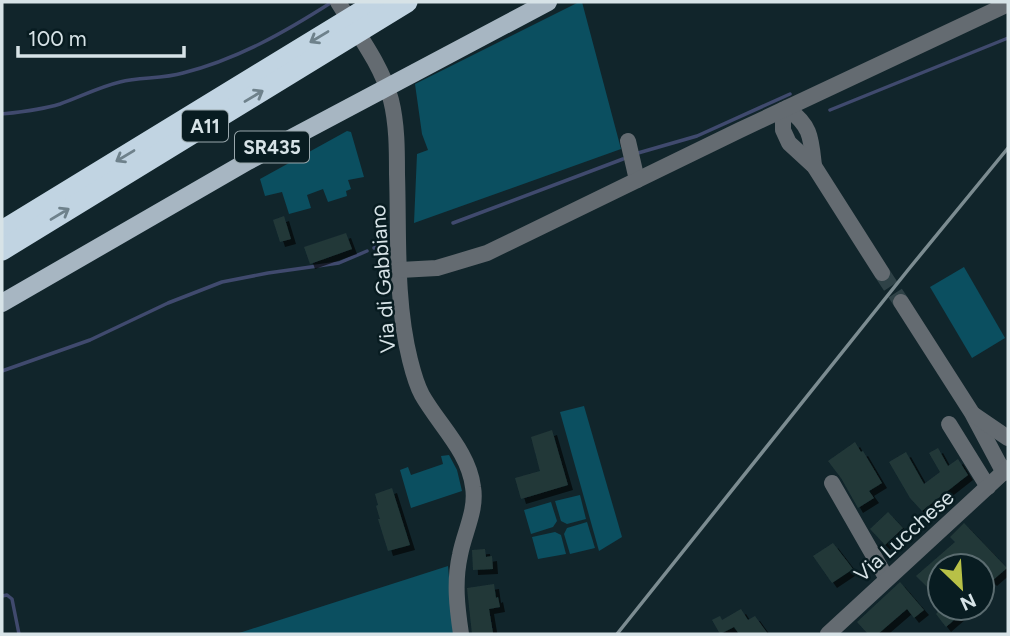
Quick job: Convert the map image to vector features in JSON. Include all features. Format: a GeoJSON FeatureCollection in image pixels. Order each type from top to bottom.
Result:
{"type":"FeatureCollection","features":[{"type":"Feature","properties":{"kind":"highway","name":"A11"},"geometry":{"type":"LineString","coordinates":[[2,231],[377,2]]}},
{"type":"Feature","properties":{"kind":"highway","name":"A11"},"geometry":{"type":"LineString","coordinates":[[2,250],[408,2]]}},
{"type":"Feature","properties":{"kind":"main road","name":"SR435"},"geometry":{"type":"LineString","coordinates":[[2,303],[248,160],[548,2]]}},
{"type":"Feature","properties":{"kind":"street","name":"Via di Gabbiano"},"geometry":{"type":"LineString","coordinates":[[338,2],[376,65],[388,90],[393,109],[400,270],[407,341],[417,382],[427,403],[461,453],[473,486],[472,506],[459,557],[456,589],[461,634]]}},
{"type":"Feature","properties":{"kind":"street"},"geometry":{"type":"LineString","coordinates":[[400,270],[437,268],[473,258],[1008,4]]}},
{"type":"Feature","properties":{"kind":"street"},"geometry":{"type":"LineString","coordinates":[[814,166],[807,128],[817,94]]}},
{"type":"Feature","properties":{"kind":"street"},"geometry":{"type":"LineString","coordinates":[[785,109],[798,117],[807,128]]}},
{"type":"Feature","properties":{"kind":"street"},"geometry":{"type":"LineString","coordinates":[[785,109],[785,135],[795,150],[814,166],[883,273]]}},
{"type":"Feature","properties":{"kind":"street"},"geometry":{"type":"LineString","coordinates":[[740,130],[764,129],[785,135]]}},
{"type":"Feature","properties":{"kind":"street"},"geometry":{"type":"LineString","coordinates":[[628,141],[637,180]]}},
{"type":"Feature","properties":{"kind":"street"},"geometry":{"type":"LineString","coordinates":[[901,302],[1006,470]]}},
{"type":"Feature","properties":{"kind":"street"},"geometry":{"type":"LineString","coordinates":[[972,413],[1008,438]]}},
{"type":"Feature","properties":{"kind":"street"},"geometry":{"type":"LineString","coordinates":[[949,424],[988,488]]}},
{"type":"Feature","properties":{"kind":"street","name":"Via Lucchese"},"geometry":{"type":"LineString","coordinates":[[828,634],[1006,470]]}},
{"type":"Feature","properties":{"kind":"street"},"geometry":{"type":"LineString","coordinates":[[832,483],[887,579]]}},
{"type":"Feature","properties":{"kind":"shaded area"},"geometry":{"type":"Polygon","coordinates":[[[582,2],[621,149],[414,223],[417,154],[428,150],[422,134],[415,84],[582,2]]]}},
{"type":"Feature","properties":{"kind":"shaded area"},"geometry":{"type":"Polygon","coordinates":[[[347,131],[351,132],[364,177],[348,180],[351,189],[346,191],[347,196],[328,202],[323,189],[307,195],[311,208],[289,214],[282,192],[265,196],[260,179],[347,131]]]}},
{"type":"Feature","properties":{"kind":"shaded area"},"geometry":{"type":"Polygon","coordinates":[[[964,267],[1005,338],[972,358],[930,287],[964,267]]]}},
{"type":"Feature","properties":{"kind":"shaded area"},"geometry":{"type":"Polygon","coordinates":[[[584,406],[622,537],[599,551],[560,412],[584,406]]]}},
{"type":"Feature","properties":{"kind":"shaded area"},"geometry":{"type":"Polygon","coordinates":[[[449,455],[457,470],[462,491],[411,508],[400,470],[408,467],[411,475],[443,464],[441,456],[449,455]]]}},
{"type":"Feature","properties":{"kind":"shaded area"},"geometry":{"type":"Polygon","coordinates":[[[580,495],[586,519],[567,524],[561,521],[555,501],[580,495]]]}},
{"type":"Feature","properties":{"kind":"shaded area"},"geometry":{"type":"Polygon","coordinates":[[[551,502],[557,521],[553,527],[531,534],[524,510],[551,502]]]}},
{"type":"Feature","properties":{"kind":"shaded area"},"geometry":{"type":"Polygon","coordinates":[[[587,522],[595,548],[570,554],[564,534],[567,528],[587,522]]]}},
{"type":"Feature","properties":{"kind":"shaded area"},"geometry":{"type":"Polygon","coordinates":[[[555,532],[561,535],[566,554],[538,559],[532,537],[555,532]]]}},
{"type":"Feature","properties":{"kind":"shaded area"},"geometry":{"type":"Polygon","coordinates":[[[448,566],[454,634],[236,634],[448,566]]]}},
{"type":"Feature","properties":{"kind":"building"},"geometry":{"type":"Polygon","coordinates":[[[284,216],[291,239],[280,242],[273,220],[284,216]]]}},
{"type":"Feature","properties":{"kind":"building"},"geometry":{"type":"Polygon","coordinates":[[[346,233],[352,249],[310,264],[304,247],[346,233]]]}},
{"type":"Feature","properties":{"kind":"building"},"geometry":{"type":"Polygon","coordinates":[[[552,430],[568,485],[521,499],[515,478],[540,471],[531,437],[552,430]]]}},
{"type":"Feature","properties":{"kind":"building"},"geometry":{"type":"Polygon","coordinates":[[[855,442],[882,483],[869,491],[874,498],[858,508],[828,461],[855,442]]]}},
{"type":"Feature","properties":{"kind":"building"},"geometry":{"type":"Polygon","coordinates":[[[938,448],[948,466],[958,459],[968,475],[922,511],[910,498],[889,462],[906,452],[924,484],[940,472],[929,453],[938,448]]]}},
{"type":"Feature","properties":{"kind":"building"},"geometry":{"type":"Polygon","coordinates":[[[392,488],[410,545],[388,551],[378,519],[375,494],[392,488]]]}},
{"type":"Feature","properties":{"kind":"building"},"geometry":{"type":"Polygon","coordinates":[[[888,512],[903,528],[885,545],[870,529],[888,512]]]}},
{"type":"Feature","properties":{"kind":"building"},"geometry":{"type":"Polygon","coordinates":[[[964,523],[992,552],[944,552],[955,542],[950,537],[964,523]]]}},
{"type":"Feature","properties":{"kind":"building"},"geometry":{"type":"Polygon","coordinates":[[[833,543],[853,569],[832,583],[813,556],[833,543]]]}},
{"type":"Feature","properties":{"kind":"building"},"geometry":{"type":"Polygon","coordinates":[[[485,549],[486,557],[492,556],[493,569],[473,570],[472,550],[485,549]]]}},
{"type":"Feature","properties":{"kind":"building"},"geometry":{"type":"Polygon","coordinates":[[[996,556],[1007,568],[996,578],[996,556]]]}},
{"type":"Feature","properties":{"kind":"building"},"geometry":{"type":"Polygon","coordinates":[[[926,567],[926,586],[916,576],[926,567]]]}},
{"type":"Feature","properties":{"kind":"building"},"geometry":{"type":"Polygon","coordinates":[[[900,582],[924,610],[914,618],[907,609],[878,634],[868,634],[857,622],[900,582]]]}},
{"type":"Feature","properties":{"kind":"building"},"geometry":{"type":"Polygon","coordinates":[[[494,584],[500,607],[489,609],[493,633],[472,634],[467,588],[494,584]]]}},
{"type":"Feature","properties":{"kind":"building"},"geometry":{"type":"Polygon","coordinates":[[[741,609],[748,620],[755,616],[768,634],[739,634],[734,627],[720,634],[712,620],[720,616],[722,620],[741,609]]]}},
{"type":"Feature","properties":{"kind":"waterway"},"geometry":{"type":"LineString","coordinates":[[2,114],[53,106],[120,82],[175,75],[203,67],[260,44],[332,2]]}},
{"type":"Feature","properties":{"kind":"waterway"},"geometry":{"type":"LineString","coordinates":[[830,110],[1008,38]]}},
{"type":"Feature","properties":{"kind":"waterway"},"geometry":{"type":"LineString","coordinates":[[638,153],[697,136],[790,94]]}},
{"type":"Feature","properties":{"kind":"waterway"},"geometry":{"type":"LineString","coordinates":[[453,223],[623,159]]}},
{"type":"Feature","properties":{"kind":"waterway"},"geometry":{"type":"LineString","coordinates":[[374,248],[383,245]]}},
{"type":"Feature","properties":{"kind":"waterway"},"geometry":{"type":"LineString","coordinates":[[2,371],[90,340],[168,303],[222,282],[339,263],[367,251]]}},
{"type":"Feature","properties":{"kind":"waterway"},"geometry":{"type":"LineString","coordinates":[[2,596],[7,595],[12,599],[19,634]]}},
{"type":"Feature","properties":{"kind":"tunnel"},"geometry":{"type":"LineString","coordinates":[[882,273],[901,302]]}},
{"type":"Feature","properties":{"kind":"railway"},"geometry":{"type":"LineString","coordinates":[[617,634],[1008,148]]}}]}
